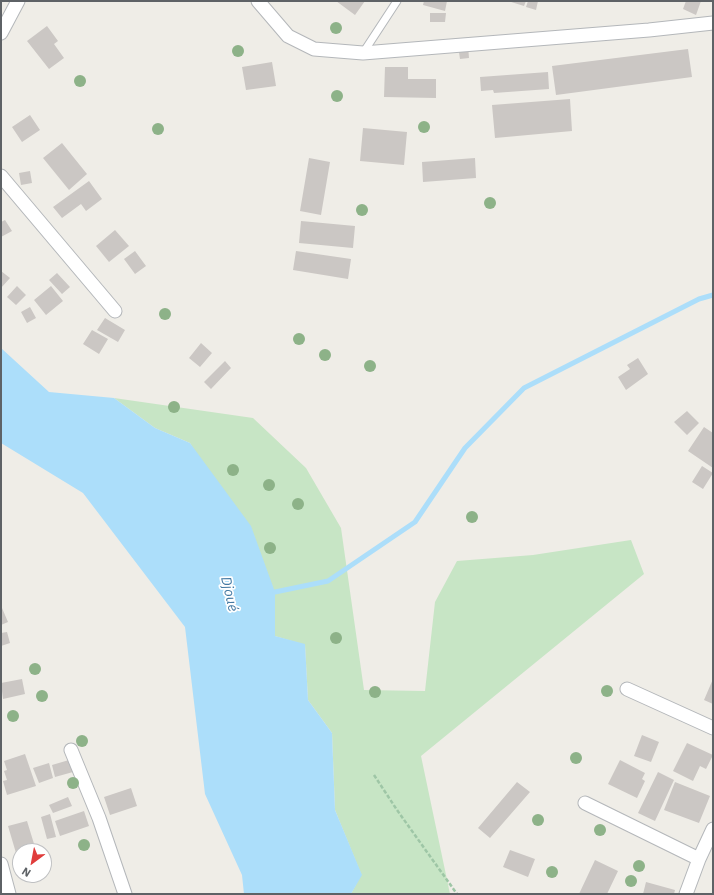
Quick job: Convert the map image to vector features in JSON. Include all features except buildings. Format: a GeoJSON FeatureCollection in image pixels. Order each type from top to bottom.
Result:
{"type":"FeatureCollection","features":[{"type":"Feature","properties":{"kind":"street"},"geometry":{"type":"LineString","coordinates":[[1,33],[18,1]]}},
{"type":"Feature","properties":{"kind":"street"},"geometry":{"type":"LineString","coordinates":[[258,1],[288,36],[314,49],[363,53],[649,30],[713,23]]}},
{"type":"Feature","properties":{"kind":"street"},"geometry":{"type":"LineString","coordinates":[[1,176],[115,311]]}},
{"type":"Feature","properties":{"kind":"street"},"geometry":{"type":"LineString","coordinates":[[627,689],[713,728]]}},
{"type":"Feature","properties":{"kind":"street"},"geometry":{"type":"LineString","coordinates":[[72,750],[125,894]]}},
{"type":"Feature","properties":{"kind":"street"},"geometry":{"type":"LineString","coordinates":[[585,803],[699,860]]}},
{"type":"Feature","properties":{"kind":"street"},"geometry":{"type":"LineString","coordinates":[[686,894],[713,829]]}},
{"type":"Feature","properties":{"kind":"street"},"geometry":{"type":"LineString","coordinates":[[1,864],[10,894]]}},
{"type":"Feature","properties":{"kind":"lane"},"geometry":{"type":"LineString","coordinates":[[363,53],[397,1]]}},
{"type":"Feature","properties":{"kind":"path"},"geometry":{"type":"LineString","coordinates":[[374,775],[456,894]]}},
{"type":"Feature","properties":{"kind":"green space"},"geometry":{"type":"Polygon","coordinates":[[[114,398],[253,418],[306,468],[341,528],[364,690],[425,691],[435,602],[457,561],[533,555],[631,540],[644,574],[421,756],[450,894],[351,894],[361,874],[335,810],[332,733],[308,700],[305,645],[275,636],[275,592],[190,443],[155,428],[114,398]]]}},
{"type":"Feature","properties":{"kind":"water","name":"Djoué"},"geometry":{"type":"Polygon","coordinates":[[[1,348],[49,392],[114,398],[155,428],[190,443],[251,526],[275,592],[275,636],[305,644],[308,700],[332,733],[335,810],[362,875],[351,894],[244,894],[242,875],[205,794],[185,627],[83,493],[1,443],[1,348]]]}},
{"type":"Feature","properties":{"kind":"waterway"},"geometry":{"type":"LineString","coordinates":[[275,592],[328,581],[415,522],[465,448],[524,388],[699,299],[713,295]]}}]}
